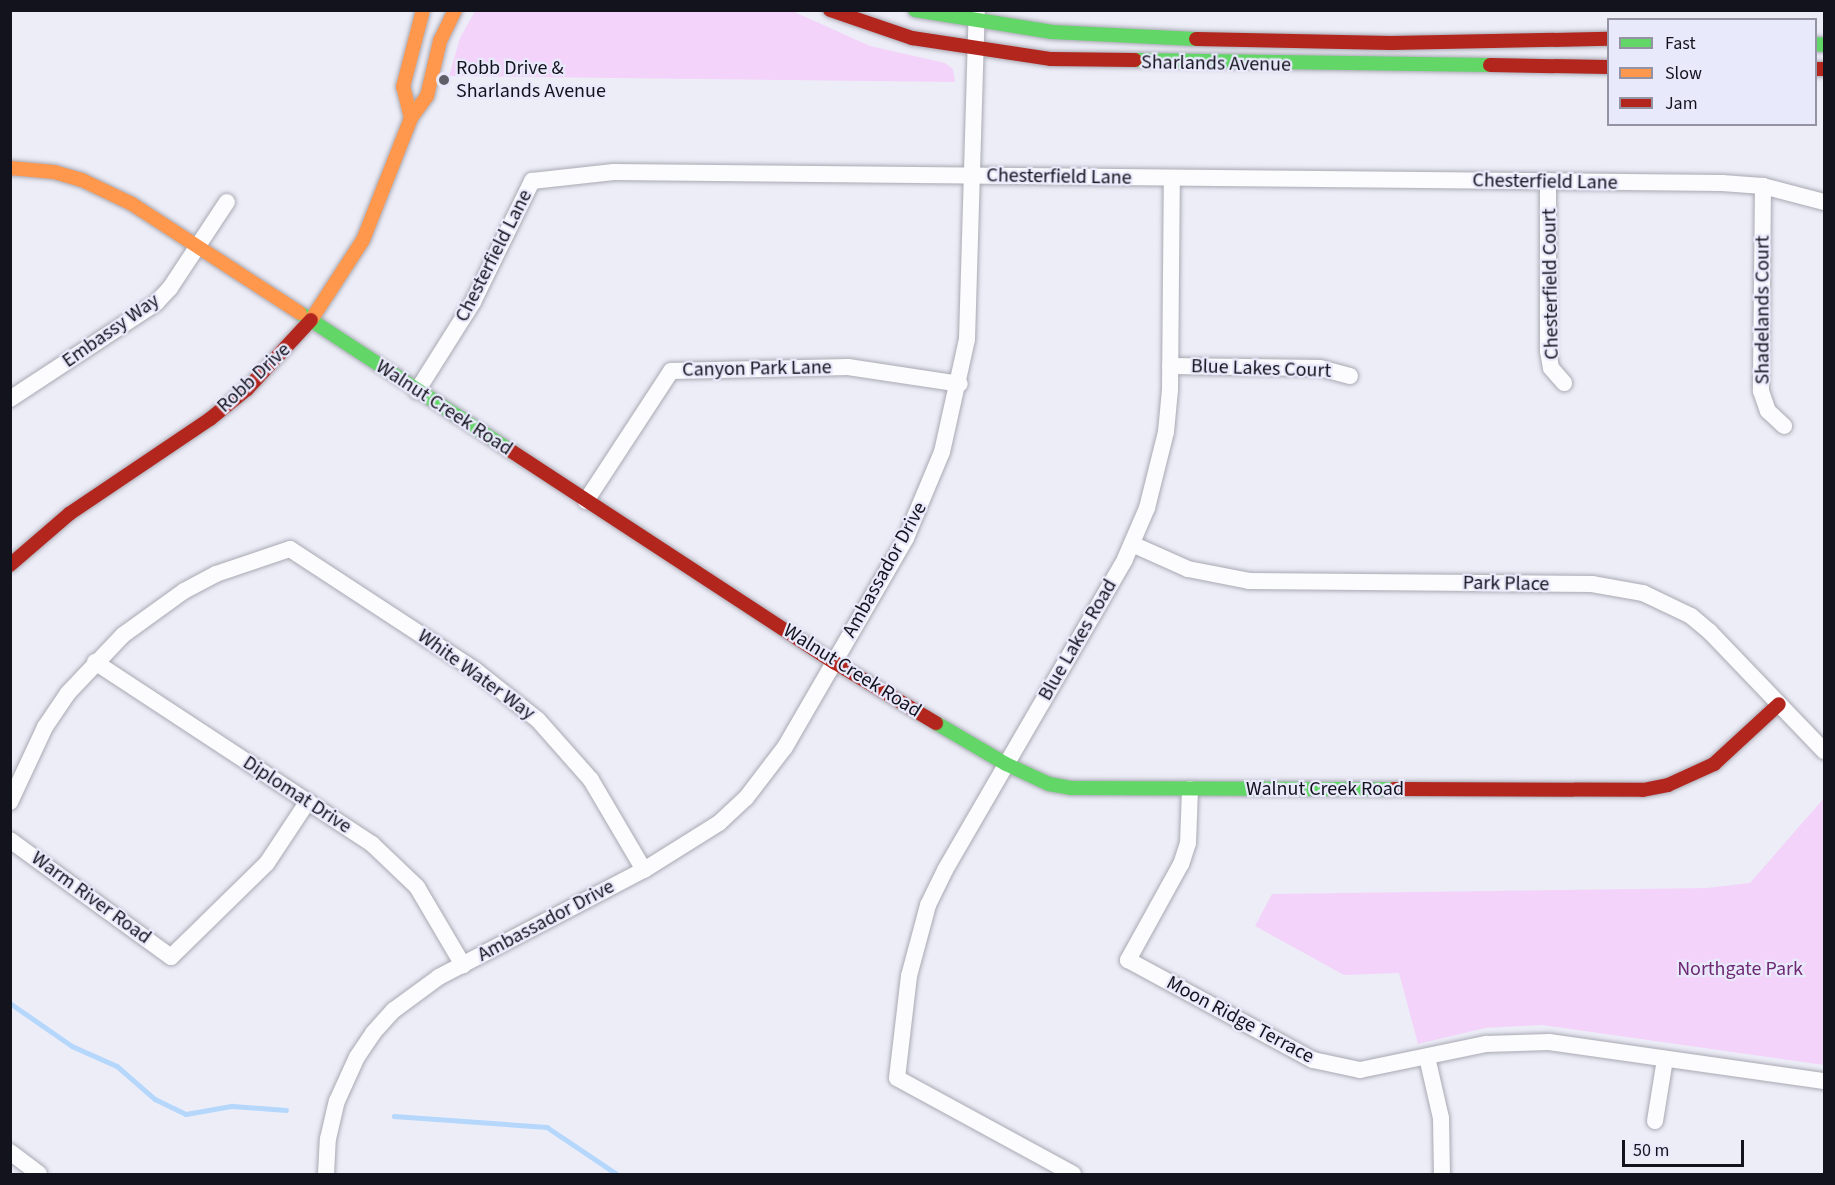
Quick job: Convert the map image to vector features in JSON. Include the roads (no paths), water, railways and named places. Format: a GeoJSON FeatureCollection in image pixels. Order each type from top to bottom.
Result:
{"type":"FeatureCollection","features":[{"type":"Feature","properties":{"kind":"main road"},"geometry":{"type":"LineString","coordinates":[[411,118],[404,87],[423,10]]}},
{"type":"Feature","properties":{"kind":"main road","name":"Robb Drive"},"geometry":{"type":"LineString","coordinates":[[10,565],[69,514],[210,419],[247,389],[311,321],[363,240],[411,118],[427,96],[440,41],[455,10]]}},
{"type":"Feature","properties":{"kind":"main road","name":"Sharlands Avenue"},"geometry":{"type":"LineString","coordinates":[[830,10],[889,32],[977,49],[1052,59],[1122,63],[1607,67]]}},
{"type":"Feature","properties":{"kind":"main road","name":"Sharlands Avenue"},"geometry":{"type":"LineString","coordinates":[[915,10],[977,16],[1100,35],[1249,41],[1607,39]]}},
{"type":"Feature","properties":{"kind":"main road","name":"Walnut Creek Road"},"geometry":{"type":"LineString","coordinates":[[10,168],[54,172],[108,190],[834,662],[1006,764],[1049,784],[1071,788],[1643,790],[1668,785],[1714,764],[1779,704]]}},
{"type":"Feature","properties":{"kind":"street","name":"Ambassador Drive"},"geometry":{"type":"LineString","coordinates":[[326,1174],[331,1120],[357,1057],[394,1010],[416,992],[464,965],[692,843],[746,798],[784,747],[834,662],[925,497],[942,452],[960,384],[971,293],[977,16]]}},
{"type":"Feature","properties":{"kind":"street","name":"Chesterfield Lane"},"geometry":{"type":"LineString","coordinates":[[417,390],[473,302],[532,181],[614,172],[1548,182],[1763,186],[1824,202]]}},
{"type":"Feature","properties":{"kind":"street","name":"Blue Lakes Road"},"geometry":{"type":"LineString","coordinates":[[1073,1174],[897,1078],[909,976],[928,905],[1132,544],[1158,471],[1166,432],[1170,366],[1172,178]]}},
{"type":"Feature","properties":{"kind":"street","name":"Chesterfield Court"},"geometry":{"type":"LineString","coordinates":[[1548,182],[1548,351],[1551,368],[1564,383]]}},
{"type":"Feature","properties":{"kind":"street","name":"Shadelands Court"},"geometry":{"type":"LineString","coordinates":[[1763,186],[1761,391],[1768,411],[1784,426]]}},
{"type":"Feature","properties":{"kind":"street","name":"Embassy Way"},"geometry":{"type":"LineString","coordinates":[[10,399],[156,303],[198,247],[227,202]]}},
{"type":"Feature","properties":{"kind":"street","name":"Blue Lakes Court"},"geometry":{"type":"LineString","coordinates":[[1170,366],[1320,368],[1350,376]]}},
{"type":"Feature","properties":{"kind":"street","name":"Canyon Park Lane"},"geometry":{"type":"LineString","coordinates":[[586,501],[671,371],[848,367],[960,384]]}},
{"type":"Feature","properties":{"kind":"street","name":"Park Place"},"geometry":{"type":"LineString","coordinates":[[1132,544],[1188,569],[1249,581],[1618,587],[1659,599],[1690,616],[1824,751]]}},
{"type":"Feature","properties":{"kind":"street","name":"White Water Way"},"geometry":{"type":"LineString","coordinates":[[95,662],[132,627],[184,591],[243,563],[290,549],[475,670],[538,720],[591,780],[644,870]]}},
{"type":"Feature","properties":{"kind":"street","name":"Diplomat Drive"},"geometry":{"type":"LineString","coordinates":[[95,662],[308,801],[396,864],[436,915],[464,965]]}},
{"type":"Feature","properties":{"kind":"street"},"geometry":{"type":"LineString","coordinates":[[10,802],[45,727],[95,662]]}},
{"type":"Feature","properties":{"kind":"street","name":"Moon Ridge Terrace"},"geometry":{"type":"LineString","coordinates":[[1190,789],[1188,843],[1181,864],[1128,960],[1313,1060],[1360,1070],[1516,1041],[1824,1081]]}},
{"type":"Feature","properties":{"kind":"street","name":"Warm River Road"},"geometry":{"type":"LineString","coordinates":[[10,840],[171,957],[267,863],[308,801]]}},
{"type":"Feature","properties":{"kind":"street"},"geometry":{"type":"LineString","coordinates":[[1427,1057],[1441,1118],[1442,1174]]}},
{"type":"Feature","properties":{"kind":"street"},"geometry":{"type":"LineString","coordinates":[[1655,1121],[1665,1059]]}},
{"type":"Feature","properties":{"kind":"street"},"geometry":{"type":"LineString","coordinates":[[10,1152],[39,1174]]}},
{"type":"Feature","properties":{"kind":"waterway"},"geometry":{"type":"LineString","coordinates":[[10,1003],[72,1046],[117,1066],[155,1099],[186,1114],[232,1106],[286,1110]]}},
{"type":"Feature","properties":{"kind":"waterway"},"geometry":{"type":"LineString","coordinates":[[394,1116],[547,1127],[617,1174]]}},
{"type":"Feature","properties":{"kind":"place","name":"Robb Drive & Sharlands Avenue"},"geometry":{"type":"Point","coordinates":[444,80]}},
{"type":"Feature","properties":{"kind":"park label","name":"Northgate Park"},"geometry":{"type":"Point","coordinates":[1740,969]}}]}
